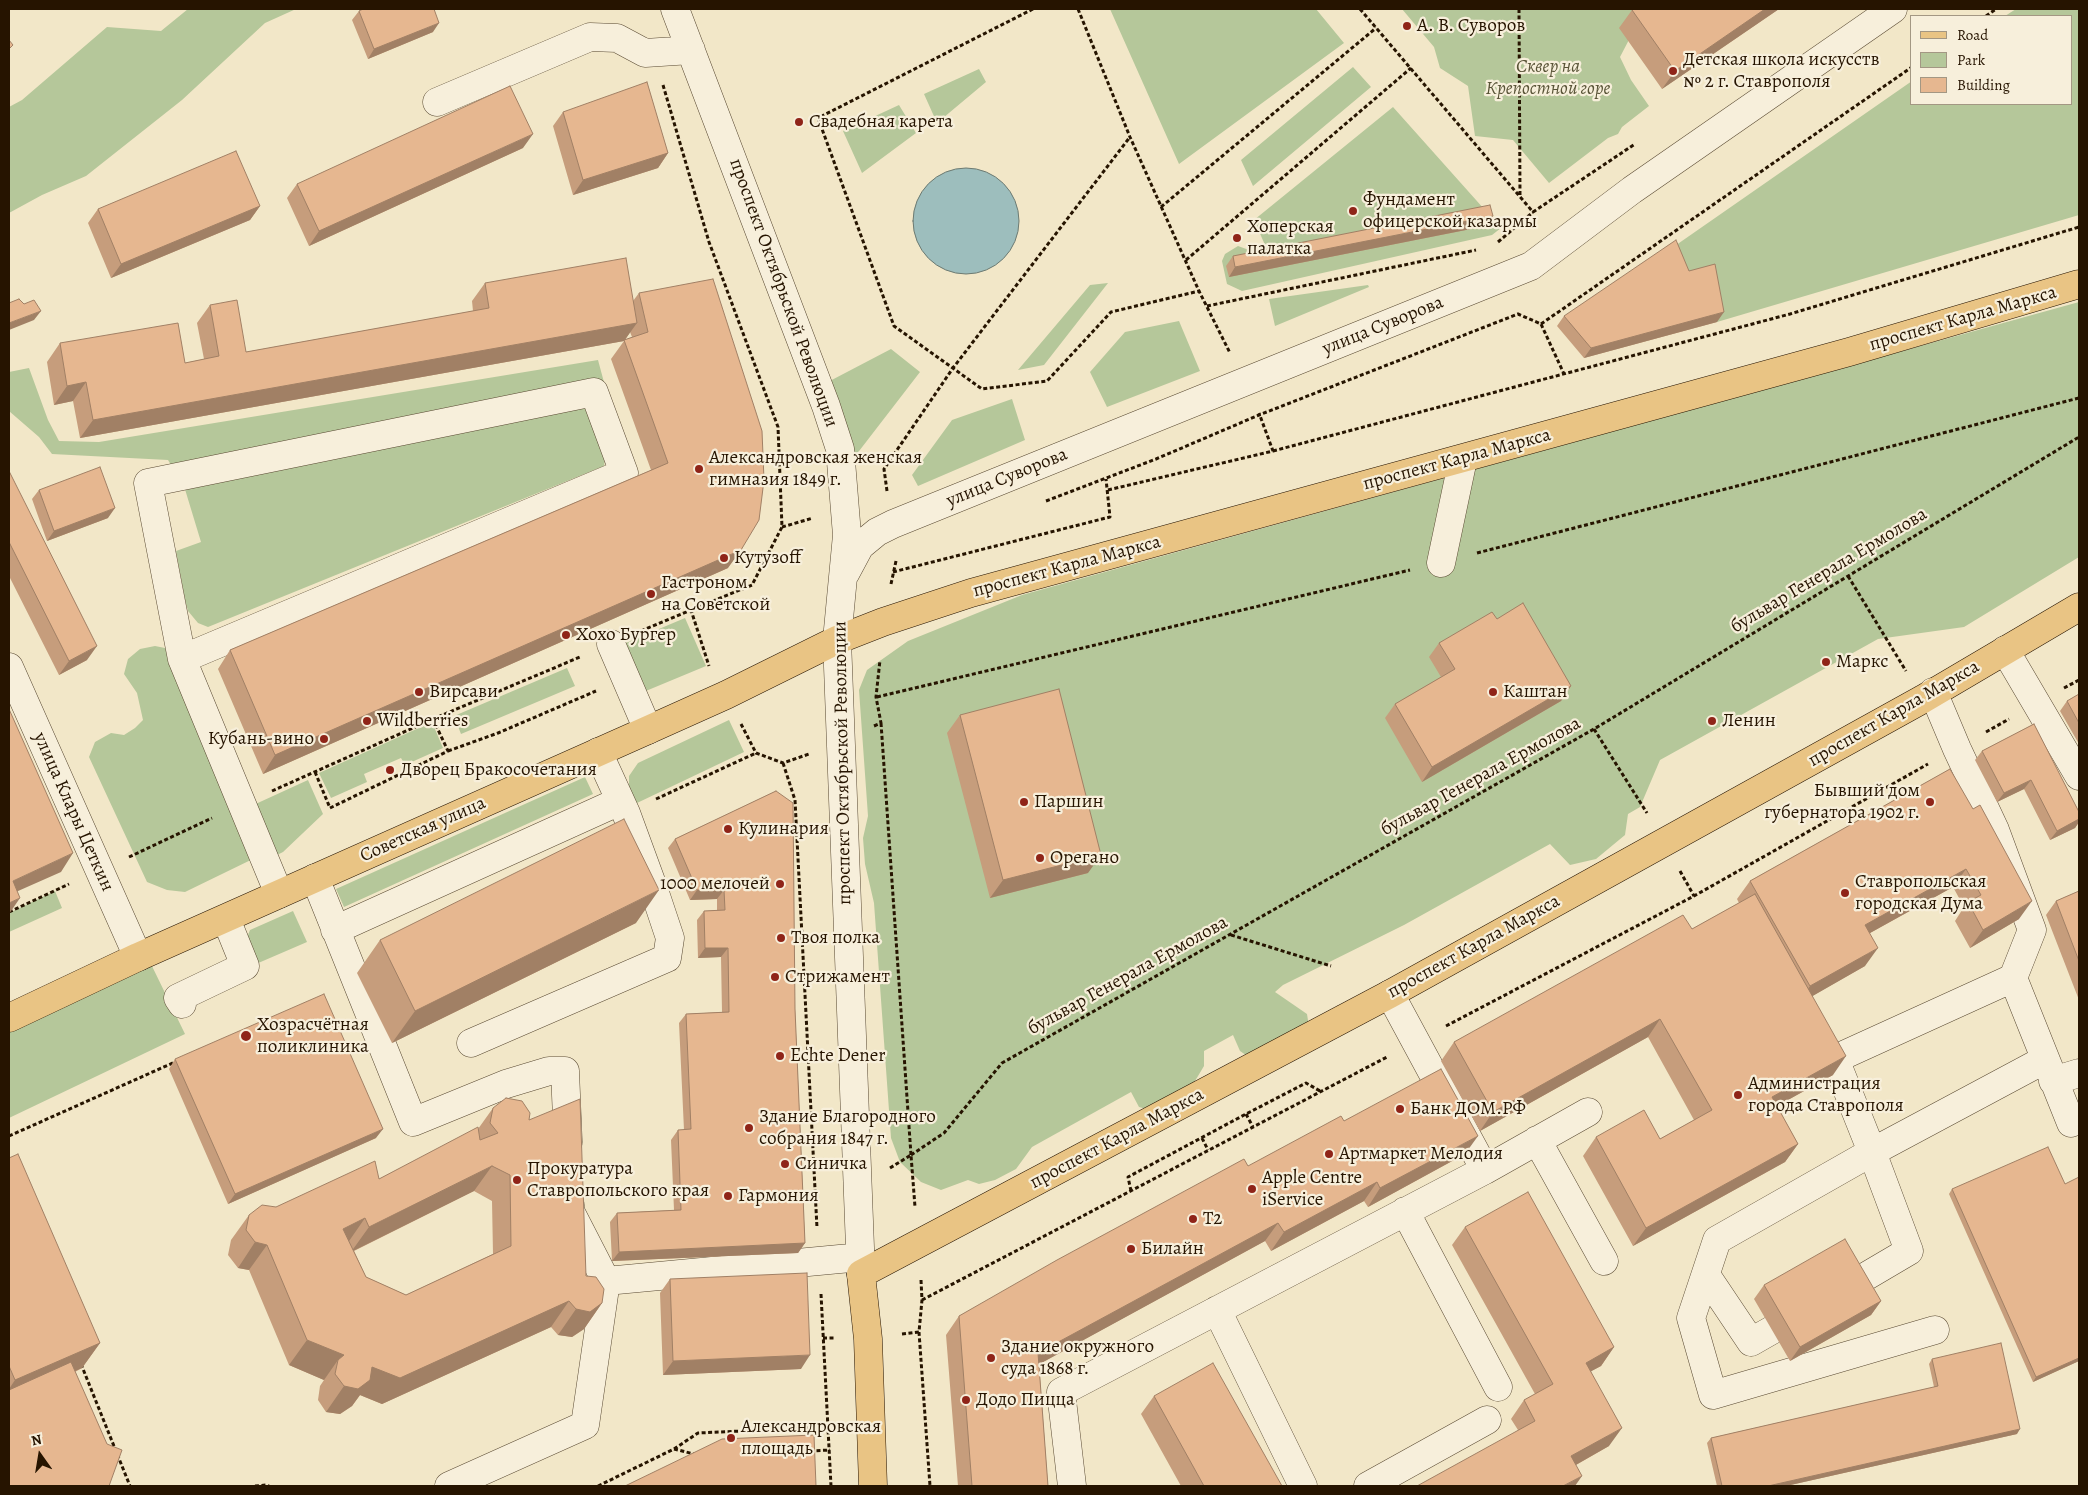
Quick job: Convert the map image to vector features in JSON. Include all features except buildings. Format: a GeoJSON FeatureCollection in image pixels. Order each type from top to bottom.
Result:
{"type":"FeatureCollection","features":[{"type":"Feature","properties":{"kind":"main road","name":"проспект Карла Маркса"},"geometry":{"type":"LineString","coordinates":[[837,640],[883,622],[971,593],[1849,352],[2079,284]]}},
{"type":"Feature","properties":{"kind":"main road","name":"проспект Карла Маркса"},"geometry":{"type":"LineString","coordinates":[[861,1265],[1390,994],[1928,696],[2079,606]]}},
{"type":"Feature","properties":{"kind":"main road","name":"Советская улица"},"geometry":{"type":"LineString","coordinates":[[9,1018],[138,957],[726,695],[837,640]]}},
{"type":"Feature","properties":{"kind":"main road","name":"проспект Октябрьской Революции"},"geometry":{"type":"LineString","coordinates":[[861,1265],[868,1339],[874,1486]]}},
{"type":"Feature","properties":{"kind":"street","name":"проспект Октябрьской Революции"},"geometry":{"type":"LineString","coordinates":[[675,9],[826,406],[840,449],[847,535],[837,640],[861,1265]]}},
{"type":"Feature","properties":{"kind":"street","name":"улица Суворова"},"geometry":{"type":"LineString","coordinates":[[843,578],[860,546],[877,532],[893,524],[1531,266],[1632,190],[1893,9]]}},
{"type":"Feature","properties":{"kind":"street"},"geometry":{"type":"LineString","coordinates":[[437,102],[590,37],[617,38],[645,53],[691,50]]}},
{"type":"Feature","properties":{"kind":"street"},"geometry":{"type":"LineString","coordinates":[[182,659],[624,473],[594,392],[148,483],[182,659],[279,894]]}},
{"type":"Feature","properties":{"kind":"street"},"geometry":{"type":"LineString","coordinates":[[1441,563],[1463,458]]}},
{"type":"Feature","properties":{"kind":"street"},"geometry":{"type":"LineString","coordinates":[[611,644],[648,730]]}},
{"type":"Feature","properties":{"kind":"street"},"geometry":{"type":"LineString","coordinates":[[2005,650],[2079,776]]}},
{"type":"Feature","properties":{"kind":"street","name":"улица Клары Цеткин"},"geometry":{"type":"LineString","coordinates":[[9,667],[138,957]]}},
{"type":"Feature","properties":{"kind":"street"},"geometry":{"type":"LineString","coordinates":[[1928,696],[1957,748],[1995,830],[2032,930],[2013,978],[2070,1123],[2079,1120]]}},
{"type":"Feature","properties":{"kind":"street"},"geometry":{"type":"LineString","coordinates":[[471,1043],[667,958],[670,938],[652,884],[620,801],[598,752]]}},
{"type":"Feature","properties":{"kind":"street"},"geometry":{"type":"LineString","coordinates":[[335,930],[620,801]]}},
{"type":"Feature","properties":{"kind":"street"},"geometry":{"type":"LineString","coordinates":[[315,878],[413,1122],[506,1084],[549,1071],[565,1071],[570,1211],[606,1281],[585,1426],[449,1486]]}},
{"type":"Feature","properties":{"kind":"street"},"geometry":{"type":"LineString","coordinates":[[182,1004],[178,998],[245,966],[226,919]]}},
{"type":"Feature","properties":{"kind":"street"},"geometry":{"type":"LineString","coordinates":[[1853,1284],[1909,1251],[1835,1059],[2013,978]]}},
{"type":"Feature","properties":{"kind":"street"},"geometry":{"type":"LineString","coordinates":[[1390,994],[1485,1170]]}},
{"type":"Feature","properties":{"kind":"street"},"geometry":{"type":"LineString","coordinates":[[1935,1330],[1713,1395],[1691,1318],[1717,1240],[1872,1152],[2048,1070],[2079,1073]]}},
{"type":"Feature","properties":{"kind":"street"},"geometry":{"type":"LineString","coordinates":[[1072,1486],[1062,1392],[1485,1170],[1588,1112]]}},
{"type":"Feature","properties":{"kind":"street"},"geometry":{"type":"LineString","coordinates":[[1537,1140],[1604,1262]]}},
{"type":"Feature","properties":{"kind":"street"},"geometry":{"type":"LineString","coordinates":[[1405,1212],[1498,1388]]}},
{"type":"Feature","properties":{"kind":"street"},"geometry":{"type":"LineString","coordinates":[[606,1281],[819,1260],[861,1265]]}},
{"type":"Feature","properties":{"kind":"street"},"geometry":{"type":"LineString","coordinates":[[1706,1275],[1751,1342],[1772,1330]]}},
{"type":"Feature","properties":{"kind":"street"},"geometry":{"type":"LineString","coordinates":[[1217,1310],[1303,1486]]}},
{"type":"Feature","properties":{"kind":"street"},"geometry":{"type":"LineString","coordinates":[[1368,1486],[1487,1420]]}},
{"type":"Feature","properties":{"kind":"path"},"geometry":{"type":"LineString","coordinates":[[1033,9],[818,118],[894,326],[982,388],[1047,381],[1111,312],[1200,291]]}},
{"type":"Feature","properties":{"kind":"path"},"geometry":{"type":"LineString","coordinates":[[1078,9],[1130,137],[1207,306],[1246,382],[1273,452]]}},
{"type":"Feature","properties":{"kind":"path"},"geometry":{"type":"LineString","coordinates":[[1360,9],[1533,212],[1642,140]]}},
{"type":"Feature","properties":{"kind":"path"},"geometry":{"type":"LineString","coordinates":[[1519,9],[1520,196]]}},
{"type":"Feature","properties":{"kind":"path"},"geometry":{"type":"LineString","coordinates":[[1162,207],[1376,28]]}},
{"type":"Feature","properties":{"kind":"path"},"geometry":{"type":"LineString","coordinates":[[9,912],[242,804],[433,719],[752,585],[782,527],[778,427],[709,242],[653,53]]}},
{"type":"Feature","properties":{"kind":"path"},"geometry":{"type":"LineString","coordinates":[[1186,260],[1411,68]]}},
{"type":"Feature","properties":{"kind":"path"},"geometry":{"type":"LineString","coordinates":[[1541,324],[1910,68]]}},
{"type":"Feature","properties":{"kind":"path"},"geometry":{"type":"LineString","coordinates":[[893,524],[884,469],[954,368],[1130,137]]}},
{"type":"Feature","properties":{"kind":"path"},"geometry":{"type":"LineString","coordinates":[[1108,490],[1273,452],[1790,314],[2079,226]]}},
{"type":"Feature","properties":{"kind":"path"},"geometry":{"type":"LineString","coordinates":[[1207,306],[1484,248]]}},
{"type":"Feature","properties":{"kind":"path"},"geometry":{"type":"LineString","coordinates":[[893,572],[1110,517],[1106,479],[1259,415],[1518,314],[1541,324],[1564,374]]}},
{"type":"Feature","properties":{"kind":"path"},"geometry":{"type":"LineString","coordinates":[[876,697],[1441,563],[2079,398]]}},
{"type":"Feature","properties":{"kind":"path","name":"бульвар Генерала Ермолова"},"geometry":{"type":"LineString","coordinates":[[881,723],[911,1155],[944,1133],[1002,1063],[1594,729],[2079,437]]}},
{"type":"Feature","properties":{"kind":"path"},"geometry":{"type":"LineString","coordinates":[[782,527],[802,522]]}},
{"type":"Feature","properties":{"kind":"path"},"geometry":{"type":"LineString","coordinates":[[1848,576],[1928,696]]}},
{"type":"Feature","properties":{"kind":"path"},"geometry":{"type":"LineString","coordinates":[[692,610],[709,666]]}},
{"type":"Feature","properties":{"kind":"path"},"geometry":{"type":"LineString","coordinates":[[922,1300],[1694,896],[2079,680]]}},
{"type":"Feature","properties":{"kind":"path"},"geometry":{"type":"LineString","coordinates":[[315,772],[330,808],[448,751],[498,733],[604,687]]}},
{"type":"Feature","properties":{"kind":"path"},"geometry":{"type":"LineString","coordinates":[[433,719],[448,751]]}},
{"type":"Feature","properties":{"kind":"path"},"geometry":{"type":"LineString","coordinates":[[733,764],[756,753]]}},
{"type":"Feature","properties":{"kind":"path"},"geometry":{"type":"LineString","coordinates":[[783,763],[795,800],[831,1486]]}},
{"type":"Feature","properties":{"kind":"path"},"geometry":{"type":"LineString","coordinates":[[1230,934],[1331,966]]}},
{"type":"Feature","properties":{"kind":"path"},"geometry":{"type":"LineString","coordinates":[[1131,1191],[1128,1177],[1246,1114],[1306,1083],[1321,1091]]}},
{"type":"Feature","properties":{"kind":"path"},"geometry":{"type":"LineString","coordinates":[[1246,1114],[1253,1127]]}},
{"type":"Feature","properties":{"kind":"path"},"geometry":{"type":"LineString","coordinates":[[1202,1138],[1208,1150]]}},
{"type":"Feature","properties":{"kind":"path"},"geometry":{"type":"LineString","coordinates":[[79,1357],[130,1486]]}},
{"type":"Feature","properties":{"kind":"path"},"geometry":{"type":"LineString","coordinates":[[598,1486],[674,1449],[698,1433],[828,1427]]}},
{"type":"Feature","properties":{"kind":"path"},"geometry":{"type":"LineString","coordinates":[[674,1449],[702,1456]]}},
{"type":"Feature","properties":{"kind":"path"},"geometry":{"type":"LineString","coordinates":[[804,1451],[830,1450]]}},
{"type":"Feature","properties":{"kind":"path"},"geometry":{"type":"LineString","coordinates":[[255,1486],[269,1486]]}},
{"type":"Feature","properties":{"kind":"green space"},"geometry":{"type":"Polygon","coordinates":[[[188,9],[296,9],[265,23],[182,100],[86,176],[42,195],[9,213],[9,107],[22,100],[107,27],[161,31],[188,9]]]}},
{"type":"Feature","properties":{"kind":"green space"},"geometry":{"type":"Polygon","coordinates":[[[1110,9],[1316,9],[1344,43],[1179,164],[1110,9]]]}},
{"type":"Feature","properties":{"kind":"green space","name":"Сквер на Крепостной горе"},"geometry":{"type":"Polygon","coordinates":[[[1402,9],[1645,9],[1620,57],[1631,80],[1649,106],[1622,127],[1618,134],[1608,138],[1549,183],[1513,140],[1475,136],[1468,86],[1440,68],[1434,47],[1402,9]]]}},
{"type":"Feature","properties":{"kind":"green space"},"geometry":{"type":"Polygon","coordinates":[[[2016,9],[2079,9],[2079,215],[1717,322],[1708,274],[1682,281],[1669,250],[1910,82],[1910,105],[2073,105],[2073,15],[2007,15],[2016,9]]]}},
{"type":"Feature","properties":{"kind":"green space"},"geometry":{"type":"Polygon","coordinates":[[[1353,67],[1371,87],[1253,186],[1241,160],[1353,67]]]}},
{"type":"Feature","properties":{"kind":"green space"},"geometry":{"type":"Polygon","coordinates":[[[979,69],[986,82],[937,123],[924,94],[979,69]]]}},
{"type":"Feature","properties":{"kind":"green space"},"geometry":{"type":"Polygon","coordinates":[[[899,105],[916,133],[862,173],[843,131],[899,105]]]}},
{"type":"Feature","properties":{"kind":"green space"},"geometry":{"type":"Polygon","coordinates":[[[1393,107],[1501,228],[1492,235],[1242,291],[1227,284],[1222,261],[1225,254],[1238,246],[1249,250],[1265,245],[1254,220],[1393,107]]]}},
{"type":"Feature","properties":{"kind":"green space"},"geometry":{"type":"Polygon","coordinates":[[[1108,283],[1044,365],[1018,370],[1090,285],[1108,283]]]}},
{"type":"Feature","properties":{"kind":"green space"},"geometry":{"type":"Polygon","coordinates":[[[1368,285],[1369,287],[1275,326],[1269,299],[1368,285]]]}},
{"type":"Feature","properties":{"kind":"green space"},"geometry":{"type":"Polygon","coordinates":[[[2079,302],[2079,557],[1964,627],[1878,639],[1660,760],[1640,807],[1628,814],[1625,835],[1596,859],[1570,865],[1550,844],[1404,925],[1283,985],[1275,992],[1307,1014],[1309,1027],[1253,1060],[1240,1051],[1233,1035],[1204,1051],[1204,1066],[1192,1086],[1157,1112],[1139,1107],[1131,1092],[1032,1147],[1016,1169],[995,1180],[979,1184],[968,1180],[941,1190],[921,1182],[900,1162],[891,1138],[874,903],[865,864],[863,838],[868,816],[859,690],[867,670],[908,641],[1022,595],[2079,302]]]}},
{"type":"Feature","properties":{"kind":"green space"},"geometry":{"type":"Polygon","coordinates":[[[1179,321],[1200,371],[1107,407],[1090,372],[1125,332],[1179,321]]]}},
{"type":"Feature","properties":{"kind":"green space"},"geometry":{"type":"Polygon","coordinates":[[[891,349],[920,372],[856,455],[826,383],[891,349]]]}},
{"type":"Feature","properties":{"kind":"green space"},"geometry":{"type":"Polygon","coordinates":[[[598,360],[612,412],[604,466],[208,627],[198,623],[188,611],[185,600],[176,551],[201,542],[184,486],[168,460],[52,454],[39,437],[9,411],[9,372],[29,368],[48,420],[59,441],[99,442],[598,360]]]}},
{"type":"Feature","properties":{"kind":"green space"},"geometry":{"type":"Polygon","coordinates":[[[1012,399],[1025,440],[918,486],[912,475],[952,420],[1012,399]]]}},
{"type":"Feature","properties":{"kind":"green space"},"geometry":{"type":"Polygon","coordinates":[[[685,618],[706,666],[641,693],[621,645],[685,618]]]}},
{"type":"Feature","properties":{"kind":"green space"},"geometry":{"type":"Polygon","coordinates":[[[155,646],[165,648],[173,659],[259,856],[185,892],[167,890],[147,882],[89,757],[95,742],[111,733],[124,735],[143,720],[137,693],[124,674],[128,659],[140,649],[155,646]]]}},
{"type":"Feature","properties":{"kind":"green space"},"geometry":{"type":"Polygon","coordinates":[[[567,668],[575,686],[461,734],[454,716],[567,668]]]}},
{"type":"Feature","properties":{"kind":"green space"},"geometry":{"type":"Polygon","coordinates":[[[729,720],[744,752],[637,803],[629,788],[629,776],[638,763],[729,720]]]}},
{"type":"Feature","properties":{"kind":"green space"},"geometry":{"type":"Polygon","coordinates":[[[432,722],[443,748],[405,765],[401,758],[364,774],[367,782],[331,798],[319,773],[432,722]]]}},
{"type":"Feature","properties":{"kind":"green space"},"geometry":{"type":"Polygon","coordinates":[[[585,777],[593,794],[344,907],[336,889],[585,777]]]}},
{"type":"Feature","properties":{"kind":"green space"},"geometry":{"type":"Polygon","coordinates":[[[308,780],[323,814],[283,852],[269,859],[249,807],[308,780]]]}},
{"type":"Feature","properties":{"kind":"green space"},"geometry":{"type":"Polygon","coordinates":[[[55,891],[62,908],[9,932],[9,913],[55,891]]]}},
{"type":"Feature","properties":{"kind":"green space"},"geometry":{"type":"Polygon","coordinates":[[[293,911],[307,942],[256,964],[246,940],[250,930],[293,911]]]}},
{"type":"Feature","properties":{"kind":"green space"},"geometry":{"type":"Polygon","coordinates":[[[150,962],[185,1034],[9,1118],[9,1029],[150,962]]]}},
{"type":"Feature","properties":{"kind":"water"},"geometry":{"type":"Polygon","coordinates":[[[966,168],[986,172],[1003,184],[1015,201],[1019,221],[1015,241],[1003,258],[986,270],[966,274],[946,270],[929,258],[917,241],[913,221],[917,201],[929,184],[946,172],[966,168]]]}},
{"type":"Feature","properties":{"kind":"place","name":"А. В. Суворов"},"geometry":{"type":"Point","coordinates":[1407,26]}},
{"type":"Feature","properties":{"kind":"place","name":"Детская школа искусств № 2 г. Ставрополя"},"geometry":{"type":"Point","coordinates":[1673,71]}},
{"type":"Feature","properties":{"kind":"place","name":"Свадебная карета"},"geometry":{"type":"Point","coordinates":[799,122]}},
{"type":"Feature","properties":{"kind":"place","name":"Фундамент офицерской казармы"},"geometry":{"type":"Point","coordinates":[1353,211]}},
{"type":"Feature","properties":{"kind":"place","name":"Хоперская палатка"},"geometry":{"type":"Point","coordinates":[1237,238]}},
{"type":"Feature","properties":{"kind":"place","name":"Александровская женская гимназия 1849 г."},"geometry":{"type":"Point","coordinates":[699,469]}},
{"type":"Feature","properties":{"kind":"place","name":"Кутузоff"},"geometry":{"type":"Point","coordinates":[724,558]}},
{"type":"Feature","properties":{"kind":"place","name":"Гастроном на Советской"},"geometry":{"type":"Point","coordinates":[651,594]}},
{"type":"Feature","properties":{"kind":"place","name":"Хохо Бургер"},"geometry":{"type":"Point","coordinates":[566,635]}},
{"type":"Feature","properties":{"kind":"place","name":"Маркс"},"geometry":{"type":"Point","coordinates":[1826,662]}},
{"type":"Feature","properties":{"kind":"place","name":"Вирсави"},"geometry":{"type":"Point","coordinates":[419,692]}},
{"type":"Feature","properties":{"kind":"place","name":"Каштан"},"geometry":{"type":"Point","coordinates":[1493,692]}},
{"type":"Feature","properties":{"kind":"place","name":"Wildberries"},"geometry":{"type":"Point","coordinates":[367,721]}},
{"type":"Feature","properties":{"kind":"place","name":"Ленин"},"geometry":{"type":"Point","coordinates":[1712,721]}},
{"type":"Feature","properties":{"kind":"place","name":"Кубань-вино"},"geometry":{"type":"Point","coordinates":[324,739]}},
{"type":"Feature","properties":{"kind":"place","name":"Дворец Бракосочетания"},"geometry":{"type":"Point","coordinates":[390,770]}},
{"type":"Feature","properties":{"kind":"place","name":"Паршин"},"geometry":{"type":"Point","coordinates":[1024,802]}},
{"type":"Feature","properties":{"kind":"place","name":"Бывший дом губернатора 1902 г."},"geometry":{"type":"Point","coordinates":[1930,802]}},
{"type":"Feature","properties":{"kind":"place","name":"Кулинария"},"geometry":{"type":"Point","coordinates":[728,829]}},
{"type":"Feature","properties":{"kind":"place","name":"Орегано"},"geometry":{"type":"Point","coordinates":[1040,858]}},
{"type":"Feature","properties":{"kind":"place","name":"1000 мелочей"},"geometry":{"type":"Point","coordinates":[780,884]}},
{"type":"Feature","properties":{"kind":"place","name":"Ставропольская городская Дума"},"geometry":{"type":"Point","coordinates":[1845,893]}},
{"type":"Feature","properties":{"kind":"place","name":"Твоя полка"},"geometry":{"type":"Point","coordinates":[781,938]}},
{"type":"Feature","properties":{"kind":"place","name":"Стрижамент"},"geometry":{"type":"Point","coordinates":[775,977]}},
{"type":"Feature","properties":{"kind":"place","name":"Хозрасчётная поликлиника"},"geometry":{"type":"Point","coordinates":[246,1036]}},
{"type":"Feature","properties":{"kind":"place","name":"Echte Dener"},"geometry":{"type":"Point","coordinates":[780,1056]}},
{"type":"Feature","properties":{"kind":"place","name":"Администрация города Ставрополя"},"geometry":{"type":"Point","coordinates":[1738,1095]}},
{"type":"Feature","properties":{"kind":"place","name":"Банк ДОМ.РФ"},"geometry":{"type":"Point","coordinates":[1400,1109]}},
{"type":"Feature","properties":{"kind":"place","name":"Здание Благородного собрания 1847 г."},"geometry":{"type":"Point","coordinates":[749,1128]}},
{"type":"Feature","properties":{"kind":"place","name":"Артмаркет Мелодия"},"geometry":{"type":"Point","coordinates":[1329,1154]}},
{"type":"Feature","properties":{"kind":"place","name":"Синичка"},"geometry":{"type":"Point","coordinates":[785,1164]}},
{"type":"Feature","properties":{"kind":"place","name":"Прокуратура Ставропольского края"},"geometry":{"type":"Point","coordinates":[517,1180]}},
{"type":"Feature","properties":{"kind":"place","name":"Apple Centre iService"},"geometry":{"type":"Point","coordinates":[1252,1189]}},
{"type":"Feature","properties":{"kind":"place","name":"Гармония"},"geometry":{"type":"Point","coordinates":[728,1196]}},
{"type":"Feature","properties":{"kind":"place","name":"Т2"},"geometry":{"type":"Point","coordinates":[1193,1219]}},
{"type":"Feature","properties":{"kind":"place","name":"Билайн"},"geometry":{"type":"Point","coordinates":[1131,1249]}},
{"type":"Feature","properties":{"kind":"place","name":"Здание окружного суда 1868 г."},"geometry":{"type":"Point","coordinates":[991,1358]}},
{"type":"Feature","properties":{"kind":"place","name":"Додо Пицца"},"geometry":{"type":"Point","coordinates":[966,1400]}},
{"type":"Feature","properties":{"kind":"place","name":"Александровская площадь"},"geometry":{"type":"Point","coordinates":[731,1438]}}]}
